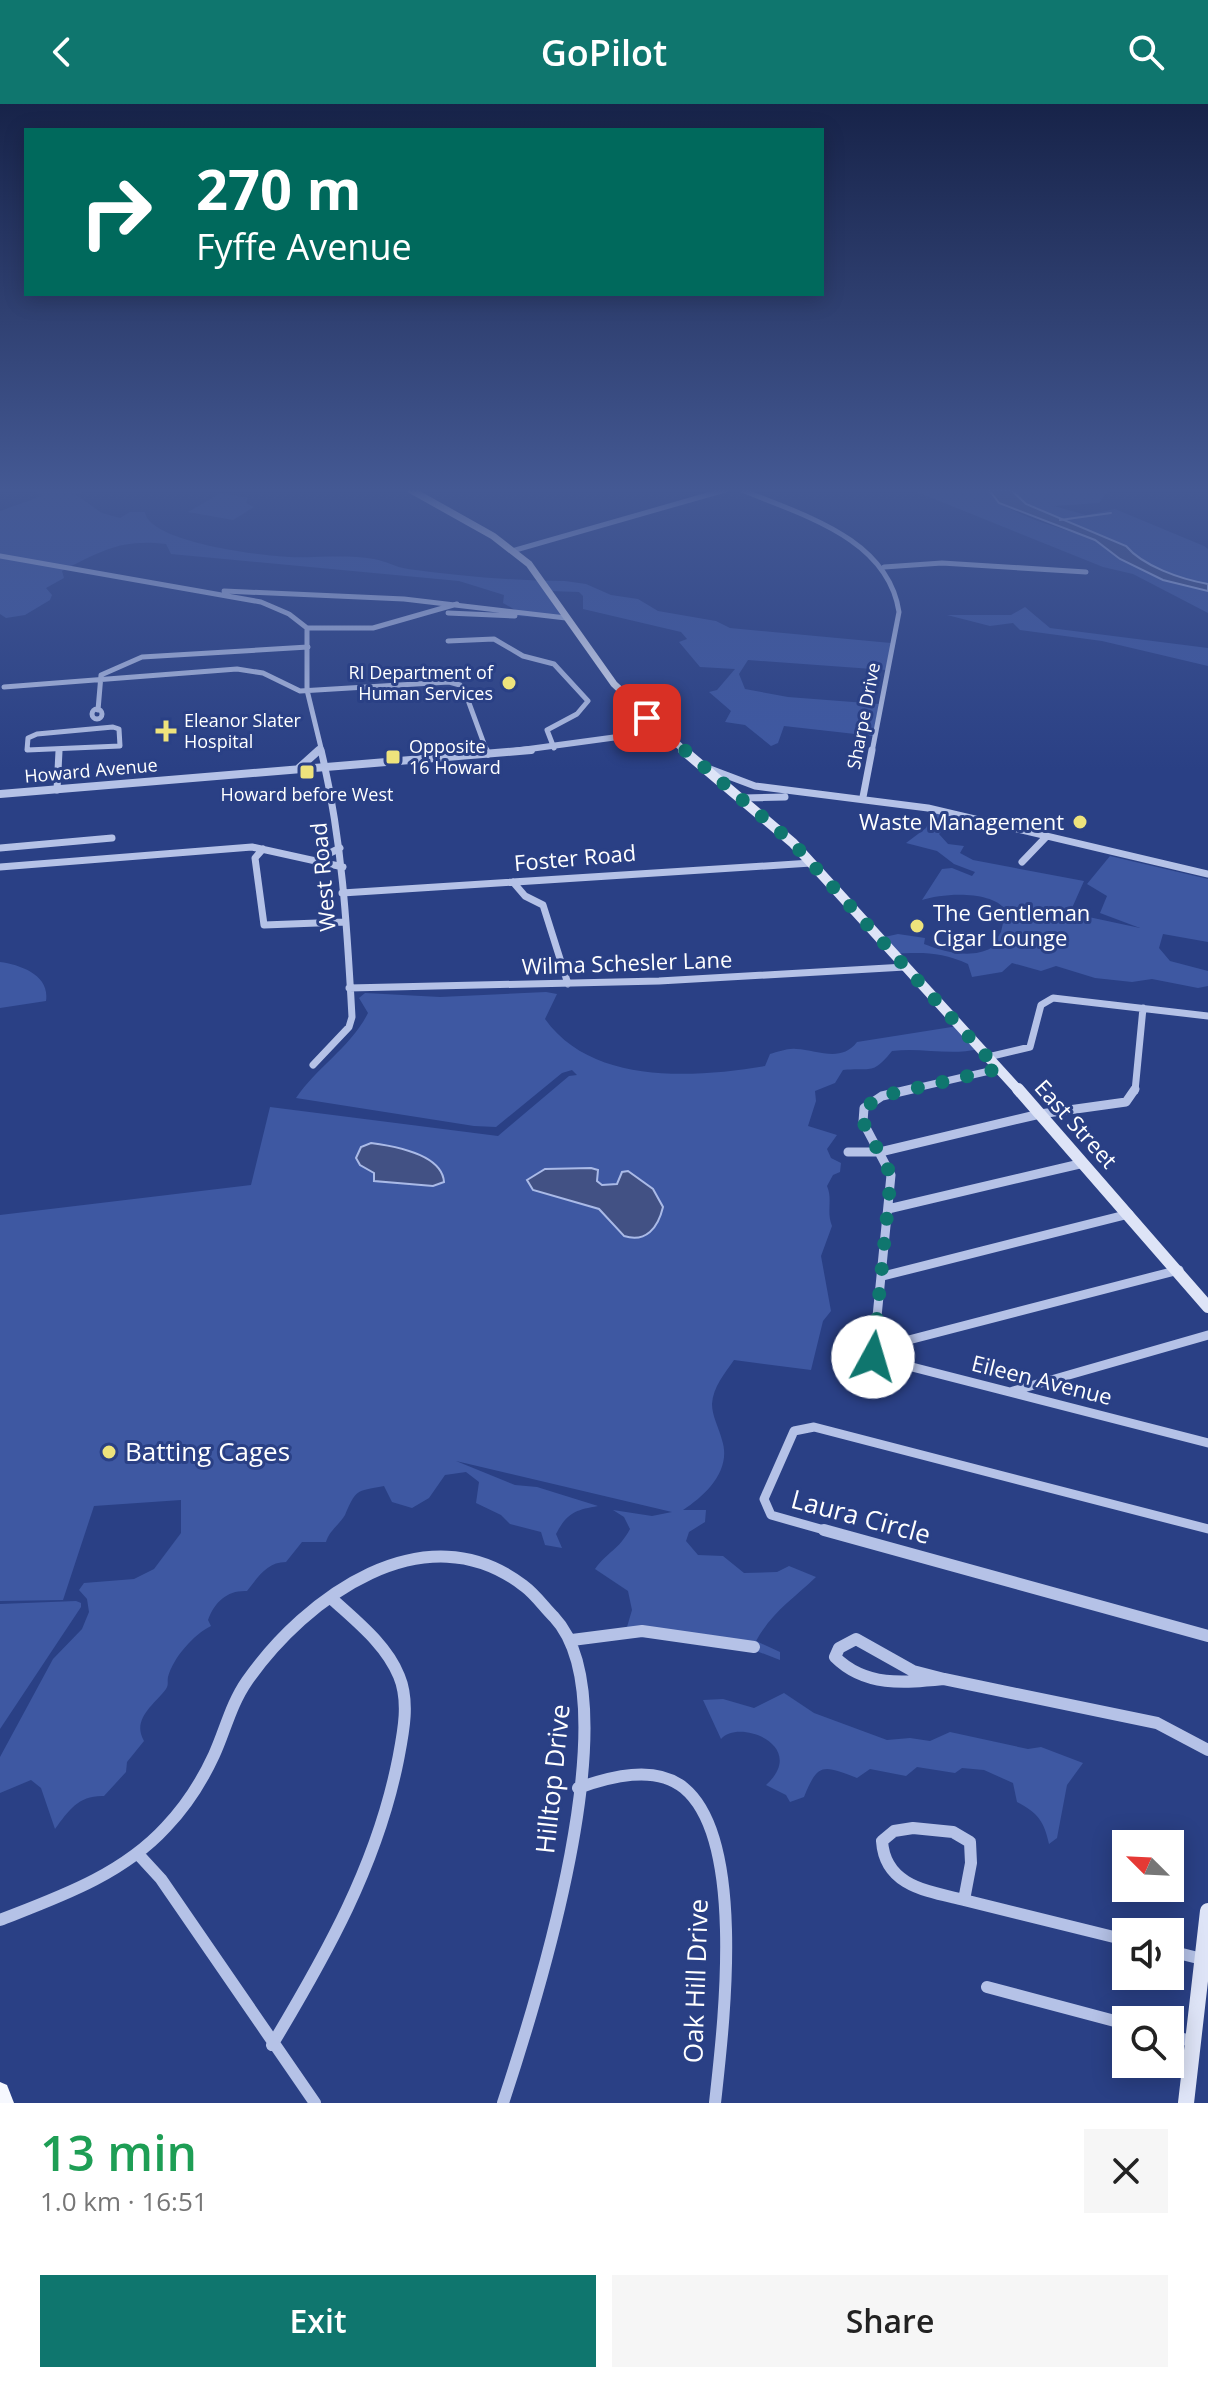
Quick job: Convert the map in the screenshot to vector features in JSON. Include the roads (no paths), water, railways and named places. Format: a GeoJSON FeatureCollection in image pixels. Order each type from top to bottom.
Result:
{"type":"FeatureCollection","features":[{"type":"Feature","properties":{"kind":"main road","name":"East Street"},"geometry":{"type":"LineString","coordinates":[[543,583],[614,684],[662,731],[744,798],[811,863],[1204,1295],[1208,1307]]}},
{"type":"Feature","properties":{"kind":"main road"},"geometry":{"type":"LineString","coordinates":[[1186,2103],[1208,1911]]}},
{"type":"Feature","properties":{"kind":"main road"},"geometry":{"type":"LineString","coordinates":[[0,2092],[4,2103]]}},
{"type":"Feature","properties":{"kind":"street"},"geometry":{"type":"LineString","coordinates":[[156,583],[265,603],[302,621],[307,628],[373,628],[458,604]]}},
{"type":"Feature","properties":{"kind":"street","name":"Sharpe Drive"},"geometry":{"type":"LineString","coordinates":[[863,797],[899,612],[894,583]]}},
{"type":"Feature","properties":{"kind":"street"},"geometry":{"type":"LineString","coordinates":[[195,590],[458,604],[540,618]]}},
{"type":"Feature","properties":{"kind":"street"},"geometry":{"type":"LineString","coordinates":[[448,613],[566,618]]}},
{"type":"Feature","properties":{"kind":"street","name":"West Road"},"geometry":{"type":"LineString","coordinates":[[307,628],[307,690],[327,767],[343,867],[351,1022],[313,1065]]}},
{"type":"Feature","properties":{"kind":"street"},"geometry":{"type":"LineString","coordinates":[[448,641],[494,639],[523,656],[554,664],[563,671],[588,701],[577,714],[547,730],[554,748]]}},
{"type":"Feature","properties":{"kind":"street"},"geometry":{"type":"LineString","coordinates":[[98,710],[99,679],[108,669],[142,657],[308,647]]}},
{"type":"Feature","properties":{"kind":"street"},"geometry":{"type":"LineString","coordinates":[[4,687],[241,669],[268,675],[294,690],[449,682],[460,685],[488,754]]}},
{"type":"Feature","properties":{"kind":"street"},"geometry":{"type":"LineString","coordinates":[[119,729],[120,746],[59,751],[31,753],[27,750],[28,738],[52,732],[119,729]]}},
{"type":"Feature","properties":{"kind":"street","name":"Howard Avenue"},"geometry":{"type":"LineString","coordinates":[[0,794],[554,748],[662,731]]}},
{"type":"Feature","properties":{"kind":"street"},"geometry":{"type":"LineString","coordinates":[[298,770],[320,749]]}},
{"type":"Feature","properties":{"kind":"street"},"geometry":{"type":"LineString","coordinates":[[57,790],[59,751]]}},
{"type":"Feature","properties":{"kind":"street"},"geometry":{"type":"LineString","coordinates":[[704,765],[759,789],[814,796]]}},
{"type":"Feature","properties":{"kind":"street"},"geometry":{"type":"LineString","coordinates":[[744,798],[863,797],[1208,874]]}},
{"type":"Feature","properties":{"kind":"street"},"geometry":{"type":"LineString","coordinates":[[1022,862],[1046,837]]}},
{"type":"Feature","properties":{"kind":"street"},"geometry":{"type":"LineString","coordinates":[[0,848],[112,838]]}},
{"type":"Feature","properties":{"kind":"street"},"geometry":{"type":"LineString","coordinates":[[314,861],[340,848]]}},
{"type":"Feature","properties":{"kind":"street"},"geometry":{"type":"LineString","coordinates":[[263,849],[255,858],[264,925],[282,927],[344,922]]}},
{"type":"Feature","properties":{"kind":"street"},"geometry":{"type":"LineString","coordinates":[[0,867],[147,853],[263,849],[343,867]]}},
{"type":"Feature","properties":{"kind":"street","name":"Foster Road"},"geometry":{"type":"LineString","coordinates":[[342,893],[513,882],[631,869],[811,863]]}},
{"type":"Feature","properties":{"kind":"street"},"geometry":{"type":"LineString","coordinates":[[513,882],[520,893],[543,905],[568,984]]}},
{"type":"Feature","properties":{"kind":"street","name":"Wilma Schesler Lane"},"geometry":{"type":"LineString","coordinates":[[349,988],[568,984],[905,967]]}},
{"type":"Feature","properties":{"kind":"street"},"geometry":{"type":"LineString","coordinates":[[988,1057],[1030,1047],[1041,1005],[1049,999],[1061,997],[1208,1016]]}},
{"type":"Feature","properties":{"kind":"street"},"geometry":{"type":"LineString","coordinates":[[848,1152],[880,1152],[1040,1114],[1119,1105],[1132,1097],[1143,1008]]}},
{"type":"Feature","properties":{"kind":"street"},"geometry":{"type":"LineString","coordinates":[[998,1069],[882,1096],[869,1105],[861,1116],[891,1175],[874,1349],[1179,1270]]}},
{"type":"Feature","properties":{"kind":"street"},"geometry":{"type":"LineString","coordinates":[[888,1209],[1085,1163]]}},
{"type":"Feature","properties":{"kind":"street"},"geometry":{"type":"LineString","coordinates":[[883,1276],[1130,1213]]}},
{"type":"Feature","properties":{"kind":"street"},"geometry":{"type":"LineString","coordinates":[[1010,1392],[1208,1335]]}},
{"type":"Feature","properties":{"kind":"street","name":"Eileen Avenue"},"geometry":{"type":"LineString","coordinates":[[874,1349],[873,1357],[1208,1443]]}},
{"type":"Feature","properties":{"kind":"street","name":"Laura Circle"},"geometry":{"type":"LineString","coordinates":[[1208,1529],[814,1427],[794,1431],[764,1499],[771,1515],[1208,1636]]}},
{"type":"Feature","properties":{"kind":"street","name":"Hilltop Drive"},"geometry":{"type":"LineString","coordinates":[[0,1920],[88,1886],[138,1854],[191,1798],[246,1682],[297,1623],[365,1573],[395,1561],[430,1554],[461,1556],[495,1570],[533,1594],[572,1640],[584,1689],[578,1788],[554,1929],[503,2103]]}},
{"type":"Feature","properties":{"kind":"street"},"geometry":{"type":"LineString","coordinates":[[272,2045],[345,1921],[376,1846],[396,1777],[406,1707],[399,1674],[377,1643],[331,1598]]}},
{"type":"Feature","properties":{"kind":"street"},"geometry":{"type":"LineString","coordinates":[[572,1640],[624,1628],[754,1647]]}},
{"type":"Feature","properties":{"kind":"street"},"geometry":{"type":"LineString","coordinates":[[944,1679],[875,1681],[841,1664],[835,1657],[839,1648],[856,1639],[913,1671],[1157,1723],[1208,1750]]}},
{"type":"Feature","properties":{"kind":"street","name":"Oak Hill Drive"},"geometry":{"type":"LineString","coordinates":[[578,1788],[613,1775],[665,1778],[687,1790],[709,1825],[726,1902],[715,2103]]}},
{"type":"Feature","properties":{"kind":"street"},"geometry":{"type":"LineString","coordinates":[[964,1900],[975,1849],[971,1840],[959,1832],[913,1828],[894,1831],[882,1841],[885,1866],[894,1878],[964,1900],[1112,1937]]}},
{"type":"Feature","properties":{"kind":"street"},"geometry":{"type":"LineString","coordinates":[[138,1854],[161,1879],[272,2045],[315,2103]]}},
{"type":"Feature","properties":{"kind":"street"},"geometry":{"type":"LineString","coordinates":[[1184,1954],[1203,1959]]}},
{"type":"Feature","properties":{"kind":"street"},"geometry":{"type":"LineString","coordinates":[[987,1987],[1112,2020]]}},
{"type":"Feature","properties":{"kind":"street"},"geometry":{"type":"LineString","coordinates":[[1184,2040],[1193,2042]]}},
{"type":"Feature","properties":{"kind":"place","name":"RI Department of Human Services"},"geometry":{"type":"Point","coordinates":[509,683]}},
{"type":"Feature","properties":{"kind":"place","name":"Eleanor Slater Hospital"},"geometry":{"type":"Point","coordinates":[166,731]}},
{"type":"Feature","properties":{"kind":"place","name":"Opposite 16 Howard"},"geometry":{"type":"Point","coordinates":[393,757]}},
{"type":"Feature","properties":{"kind":"place","name":"Howard before West"},"geometry":{"type":"Point","coordinates":[307,772]}},
{"type":"Feature","properties":{"kind":"place","name":"Waste Management"},"geometry":{"type":"Point","coordinates":[1080,822]}},
{"type":"Feature","properties":{"kind":"place","name":"The Gentleman Cigar Lounge"},"geometry":{"type":"Point","coordinates":[917,926]}},
{"type":"Feature","properties":{"kind":"place","name":"Batting Cages"},"geometry":{"type":"Point","coordinates":[109,1452]}}]}
